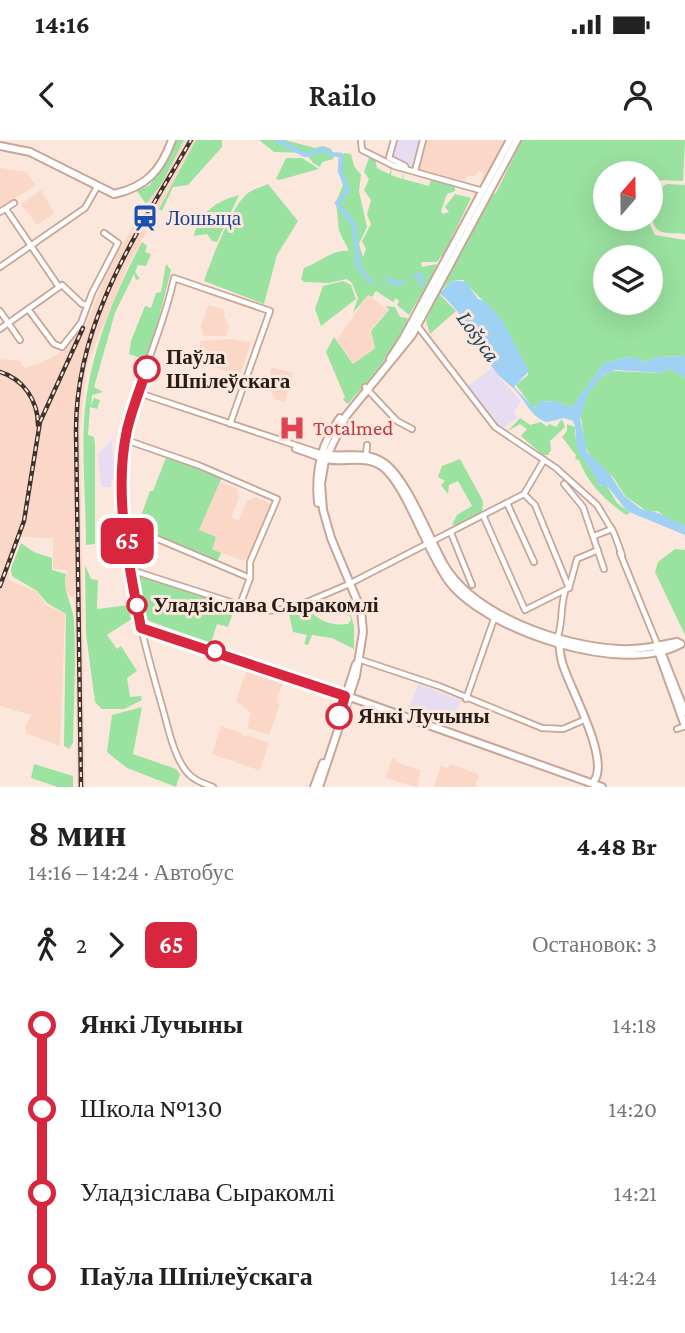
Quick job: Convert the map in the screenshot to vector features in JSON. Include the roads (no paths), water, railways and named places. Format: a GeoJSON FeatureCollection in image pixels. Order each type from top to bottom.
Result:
{"type":"FeatureCollection","features":[{"type":"Feature","properties":{"kind":"main road"},"geometry":{"type":"LineString","coordinates":[[0,146],[23,149],[107,195],[127,191],[153,177],[170,140]]}},
{"type":"Feature","properties":{"kind":"main road"},"geometry":{"type":"LineString","coordinates":[[324,457],[346,416],[415,323],[510,140]]}},
{"type":"Feature","properties":{"kind":"main road"},"geometry":{"type":"LineString","coordinates":[[485,192],[517,140]]}},
{"type":"Feature","properties":{"kind":"main road"},"geometry":{"type":"LineString","coordinates":[[317,787],[360,660],[363,619],[321,519],[316,485],[335,425],[366,389]]}},
{"type":"Feature","properties":{"kind":"main road"},"geometry":{"type":"LineString","coordinates":[[330,446],[337,457]]}},
{"type":"Feature","properties":{"kind":"main road"},"geometry":{"type":"LineString","coordinates":[[324,457],[366,455],[385,461],[401,482],[444,575],[458,592],[494,619],[555,643],[559,666],[582,720]]}},
{"type":"Feature","properties":{"kind":"main road"},"geometry":{"type":"LineString","coordinates":[[320,469],[337,457],[365,460],[383,468],[449,572],[476,602],[512,621],[559,639],[606,648],[659,649]]}},
{"type":"Feature","properties":{"kind":"main road"},"geometry":{"type":"LineString","coordinates":[[348,697],[357,656],[360,620],[349,584]]}},
{"type":"Feature","properties":{"kind":"main road"},"geometry":{"type":"LineString","coordinates":[[551,640],[559,639]]}},
{"type":"Feature","properties":{"kind":"main road"},"geometry":{"type":"LineString","coordinates":[[559,639],[563,666],[592,749],[593,784]]}},
{"type":"Feature","properties":{"kind":"main road"},"geometry":{"type":"LineString","coordinates":[[659,649],[685,712]]}},
{"type":"Feature","properties":{"kind":"main road"},"geometry":{"type":"LineString","coordinates":[[659,649],[685,726]]}},
{"type":"Feature","properties":{"kind":"main road"},"geometry":{"type":"LineString","coordinates":[[348,697],[602,787]]}},
{"type":"Feature","properties":{"kind":"main road"},"geometry":{"type":"LineString","coordinates":[[593,784],[611,787]]}},
{"type":"Feature","properties":{"kind":"street"},"geometry":{"type":"LineString","coordinates":[[361,140],[363,151],[406,169],[485,192]]}},
{"type":"Feature","properties":{"kind":"street"},"geometry":{"type":"LineString","coordinates":[[394,140],[389,158],[406,169]]}},
{"type":"Feature","properties":{"kind":"street"},"geometry":{"type":"LineString","coordinates":[[415,171],[423,140]]}},
{"type":"Feature","properties":{"kind":"street"},"geometry":{"type":"LineString","coordinates":[[0,267],[85,208],[96,188]]}},
{"type":"Feature","properties":{"kind":"street"},"geometry":{"type":"LineString","coordinates":[[0,212],[14,203]]}},
{"type":"Feature","properties":{"kind":"street"},"geometry":{"type":"LineString","coordinates":[[6,209],[61,286],[79,302],[87,305]]}},
{"type":"Feature","properties":{"kind":"street"},"geometry":{"type":"LineString","coordinates":[[28,309],[54,344],[62,347],[81,323],[87,305],[118,243],[104,233]]}},
{"type":"Feature","properties":{"kind":"street"},"geometry":{"type":"LineString","coordinates":[[213,787],[192,777],[178,755],[141,628],[126,531],[122,479],[126,440],[174,278],[270,311],[230,424]]}},
{"type":"Feature","properties":{"kind":"street"},"geometry":{"type":"LineString","coordinates":[[0,329],[61,286]]}},
{"type":"Feature","properties":{"kind":"street"},"geometry":{"type":"LineString","coordinates":[[0,311],[20,340]]}},
{"type":"Feature","properties":{"kind":"street"},"geometry":{"type":"LineString","coordinates":[[415,323],[489,423],[558,471],[593,502],[611,529],[639,606],[659,649]]}},
{"type":"Feature","properties":{"kind":"street"},"geometry":{"type":"LineString","coordinates":[[366,389],[397,421],[412,429]]}},
{"type":"Feature","properties":{"kind":"street"},"geometry":{"type":"LineString","coordinates":[[139,393],[324,457]]}},
{"type":"Feature","properties":{"kind":"street"},"geometry":{"type":"LineString","coordinates":[[126,440],[198,465],[277,499],[250,562],[250,578],[240,605]]}},
{"type":"Feature","properties":{"kind":"street"},"geometry":{"type":"LineString","coordinates":[[278,441],[324,457]]}},
{"type":"Feature","properties":{"kind":"street"},"geometry":{"type":"LineString","coordinates":[[366,455],[367,445]]}},
{"type":"Feature","properties":{"kind":"street"},"geometry":{"type":"LineString","coordinates":[[310,454],[320,469]]}},
{"type":"Feature","properties":{"kind":"street"},"geometry":{"type":"LineString","coordinates":[[131,570],[258,610],[287,610],[349,584],[524,494],[543,461]]}},
{"type":"Feature","properties":{"kind":"street"},"geometry":{"type":"LineString","coordinates":[[564,484],[583,507],[604,569]]}},
{"type":"Feature","properties":{"kind":"street"},"geometry":{"type":"LineString","coordinates":[[524,494],[534,505],[567,590]]}},
{"type":"Feature","properties":{"kind":"street"},"geometry":{"type":"LineString","coordinates":[[507,503],[534,562]]}},
{"type":"Feature","properties":{"kind":"street"},"geometry":{"type":"LineString","coordinates":[[483,515],[525,610],[567,590]]}},
{"type":"Feature","properties":{"kind":"street"},"geometry":{"type":"LineString","coordinates":[[594,536],[611,529]]}},
{"type":"Feature","properties":{"kind":"street"},"geometry":{"type":"LineString","coordinates":[[126,531],[139,531],[250,578]]}},
{"type":"Feature","properties":{"kind":"street"},"geometry":{"type":"LineString","coordinates":[[451,533],[472,585]]}},
{"type":"Feature","properties":{"kind":"street"},"geometry":{"type":"LineString","coordinates":[[559,639],[562,624],[559,613],[577,559],[598,550]]}},
{"type":"Feature","properties":{"kind":"street"},"geometry":{"type":"LineString","coordinates":[[466,699],[494,619]]}},
{"type":"Feature","properties":{"kind":"street"},"geometry":{"type":"LineString","coordinates":[[141,628],[348,697]]}},
{"type":"Feature","properties":{"kind":"street"},"geometry":{"type":"LineString","coordinates":[[360,660],[439,686],[547,730],[563,729],[582,720]]}},
{"type":"Feature","properties":{"kind":"street"},"geometry":{"type":"LineString","coordinates":[[677,729],[685,726]]}},
{"type":"Feature","properties":{"kind":"water"},"geometry":{"type":"Polygon","coordinates":[[[358,254],[361,267],[374,282],[392,284],[383,276],[401,282],[420,272],[423,274],[422,281],[442,291],[453,280],[466,282],[478,299],[486,302],[502,320],[529,371],[514,387],[534,408],[537,407],[537,402],[554,401],[572,407],[604,363],[628,357],[641,359],[643,363],[658,357],[685,356],[685,378],[670,369],[661,373],[615,370],[602,376],[588,393],[580,419],[587,452],[609,473],[624,496],[641,509],[658,513],[685,526],[685,535],[627,511],[608,487],[598,485],[595,475],[578,450],[573,421],[564,418],[547,422],[536,416],[518,393],[494,370],[462,318],[443,296],[418,284],[417,276],[409,278],[401,286],[368,282],[353,263],[357,262],[358,254]]]}},
{"type":"Feature","properties":{"kind":"waterway","name":"Lošyca"},"geometry":{"type":"LineString","coordinates":[[277,140],[305,155],[325,149],[330,154],[341,155],[340,171],[348,191],[337,203],[354,225],[358,260]]}},
{"type":"Feature","properties":{"kind":"railway"},"geometry":{"type":"LineString","coordinates":[[81,787],[76,430],[79,390],[98,314],[114,278],[131,243],[191,140]]}},
{"type":"Feature","properties":{"kind":"railway"},"geometry":{"type":"LineString","coordinates":[[0,586],[24,521],[40,422],[83,328]]}},
{"type":"Feature","properties":{"kind":"railway"},"geometry":{"type":"LineString","coordinates":[[0,372],[16,380],[28,392],[35,407],[38,425]]}},
{"type":"Feature","properties":{"kind":"place","name":"Лошыца"},"geometry":{"type":"Point","coordinates":[145,218]}},
{"type":"Feature","properties":{"kind":"place","name":"Паўла Шпілеўскага"},"geometry":{"type":"Point","coordinates":[147,369]}},
{"type":"Feature","properties":{"kind":"place","name":"Totalmed"},"geometry":{"type":"Point","coordinates":[292,428]}},
{"type":"Feature","properties":{"kind":"place","name":"Уладзіслава Сыракомлі"},"geometry":{"type":"Point","coordinates":[137,605]}},
{"type":"Feature","properties":{"kind":"place","name":"Янкі Лучыны"},"geometry":{"type":"Point","coordinates":[339,716]}}]}
